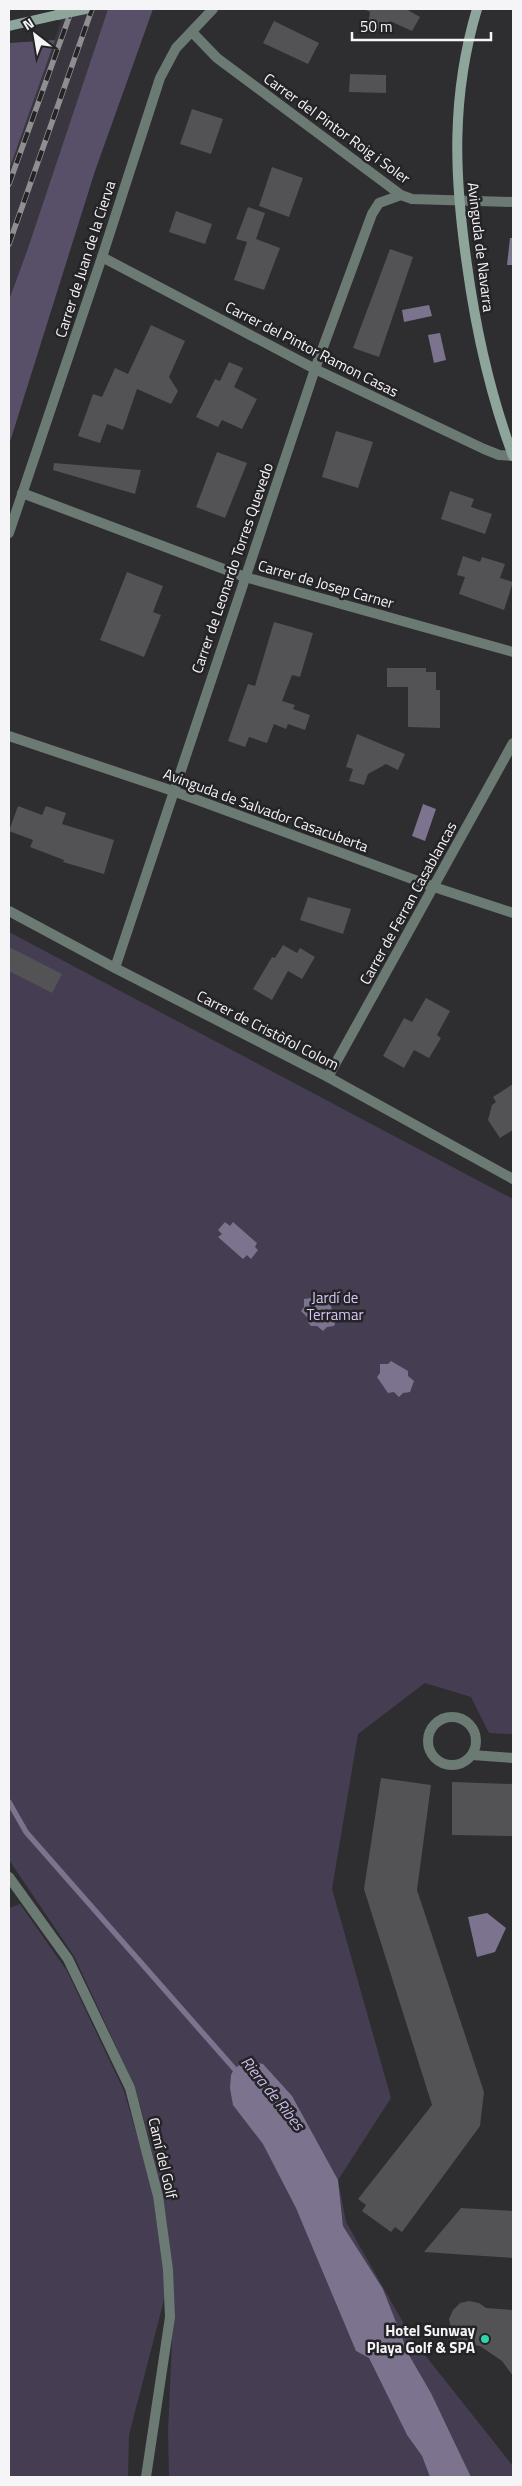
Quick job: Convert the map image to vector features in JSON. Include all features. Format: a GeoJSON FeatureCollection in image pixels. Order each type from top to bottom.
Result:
{"type":"FeatureCollection","features":[{"type":"Feature","properties":{"kind":"street"},"geometry":{"type":"LineString","coordinates":[[9,26],[85,9]]}},
{"type":"Feature","properties":{"kind":"street","name":"Carrer de Juan de la Cierva"},"geometry":{"type":"LineString","coordinates":[[9,533],[160,78],[176,48],[212,9]]}},
{"type":"Feature","properties":{"kind":"street","name":"Avinguda de Navarra"},"geometry":{"type":"LineString","coordinates":[[477,9],[461,78],[457,126],[458,201],[481,352],[499,416],[513,456]]}},
{"type":"Feature","properties":{"kind":"street","name":"Carrer del Pintor Roig i Soler"},"geometry":{"type":"LineString","coordinates":[[192,32],[217,58],[401,195],[412,199],[513,202]]}},
{"type":"Feature","properties":{"kind":"street","name":"Carrer de Leonardo Torres Quevedo"},"geometry":{"type":"LineString","coordinates":[[114,968],[315,369],[372,214],[379,203],[401,195]]}},
{"type":"Feature","properties":{"kind":"street","name":"Carrer del Pintor Ramon Casas"},"geometry":{"type":"LineString","coordinates":[[102,257],[315,369],[484,449],[499,455],[513,456]]}},
{"type":"Feature","properties":{"kind":"street","name":"Carrer de Josep Carner"},"geometry":{"type":"LineString","coordinates":[[22,493],[244,577],[513,652]]}},
{"type":"Feature","properties":{"kind":"street","name":"Avinguda de Salvador Casacuberta"},"geometry":{"type":"LineString","coordinates":[[9,736],[173,791],[434,887],[513,913]]}},
{"type":"Feature","properties":{"kind":"street","name":"Carrer de Ferran Casablancas"},"geometry":{"type":"LineString","coordinates":[[328,1078],[513,743]]}},
{"type":"Feature","properties":{"kind":"street","name":"Carrer de Cristòfol Colom"},"geometry":{"type":"LineString","coordinates":[[9,911],[114,968],[328,1078],[513,1179]]}},
{"type":"Feature","properties":{"kind":"street"},"geometry":{"type":"LineString","coordinates":[[472,1755],[476,1734],[467,1721],[451,1717],[443,1718],[432,1729],[428,1744],[430,1752],[441,1763],[457,1765],[472,1755],[513,1758]]}},
{"type":"Feature","properties":{"kind":"street","name":"Camí del Golf"},"geometry":{"type":"LineString","coordinates":[[9,1877],[68,1959],[130,2088],[158,2196],[168,2270],[170,2317],[146,2477]]}},
{"type":"Feature","properties":{"kind":"shaded area"},"geometry":{"type":"Polygon","coordinates":[[[65,9],[108,9],[9,300],[9,170],[65,9]]]}},
{"type":"Feature","properties":{"kind":"shaded area"},"geometry":{"type":"Polygon","coordinates":[[[108,9],[153,9],[95,171],[9,445],[9,300],[108,9]]]}},
{"type":"Feature","properties":{"kind":"shaded area"},"geometry":{"type":"Polygon","coordinates":[[[55,40],[9,170],[9,43],[55,40]]]}},
{"type":"Feature","properties":{"kind":"green space","name":"Jardí de Terramar"},"geometry":{"type":"Polygon","coordinates":[[[9,932],[513,1199],[513,1734],[489,1733],[471,1697],[425,1683],[358,1734],[332,1889],[391,2098],[338,2180],[346,2222],[413,2340],[513,2466],[513,2477],[471,2477],[431,2393],[409,2355],[383,2289],[343,2226],[338,2181],[332,2292],[356,2351],[369,2358],[407,2435],[422,2456],[430,2477],[169,2477],[168,2432],[174,2296],[166,2218],[149,2138],[135,2087],[74,1956],[9,1860],[9,932]]]}},
{"type":"Feature","properties":{"kind":"green space"},"geometry":{"type":"Polygon","coordinates":[[[20,1904],[67,1971],[124,2091],[151,2183],[166,2292],[129,2435],[128,2477],[9,2477],[9,1908],[20,1904]]]}},
{"type":"Feature","properties":{"kind":"water"},"geometry":{"type":"Polygon","coordinates":[[[510,238],[513,238],[513,265],[507,265],[510,238]]]}},
{"type":"Feature","properties":{"kind":"water"},"geometry":{"type":"Polygon","coordinates":[[[429,305],[432,316],[404,322],[402,310],[429,305]]]}},
{"type":"Feature","properties":{"kind":"water"},"geometry":{"type":"Polygon","coordinates":[[[440,333],[446,360],[434,363],[428,335],[440,333]]]}},
{"type":"Feature","properties":{"kind":"water"},"geometry":{"type":"Polygon","coordinates":[[[423,804],[436,809],[425,841],[412,836],[423,804]]]}},
{"type":"Feature","properties":{"kind":"water"},"geometry":{"type":"Polygon","coordinates":[[[225,1222],[230,1226],[233,1222],[257,1243],[255,1247],[258,1250],[251,1259],[247,1255],[243,1259],[218,1237],[222,1234],[218,1230],[225,1222]]]}},
{"type":"Feature","properties":{"kind":"water"},"geometry":{"type":"Polygon","coordinates":[[[315,1295],[323,1301],[330,1302],[332,1310],[338,1315],[334,1326],[327,1327],[323,1331],[317,1326],[311,1326],[307,1321],[308,1318],[301,1311],[304,1307],[304,1299],[312,1298],[315,1295]]]}},
{"type":"Feature","properties":{"kind":"water"},"geometry":{"type":"Polygon","coordinates":[[[391,1361],[408,1371],[408,1376],[414,1381],[410,1392],[403,1393],[399,1397],[394,1392],[388,1393],[377,1377],[380,1373],[380,1364],[388,1364],[391,1361]]]}},
{"type":"Feature","properties":{"kind":"water"},"geometry":{"type":"Polygon","coordinates":[[[487,1913],[506,1928],[495,1952],[477,1957],[468,1917],[487,1913]]]}},
{"type":"Feature","properties":{"kind":"water"},"geometry":{"type":"Polygon","coordinates":[[[246,2060],[263,2064],[292,2096],[338,2180],[343,2226],[383,2289],[409,2355],[431,2393],[471,2477],[430,2477],[422,2456],[407,2435],[369,2358],[356,2351],[296,2208],[263,2144],[233,2105],[230,2088],[231,2075],[234,2069],[246,2060]]]}},
{"type":"Feature","properties":{"kind":"building"},"geometry":{"type":"Polygon","coordinates":[[[364,9],[406,9],[420,17],[412,31],[390,21],[386,29],[372,28],[373,26],[368,25],[370,12],[364,9]]]}},
{"type":"Feature","properties":{"kind":"building"},"geometry":{"type":"Polygon","coordinates":[[[274,21],[319,43],[308,64],[263,43],[274,21]]]}},
{"type":"Feature","properties":{"kind":"building"},"geometry":{"type":"Polygon","coordinates":[[[350,74],[386,75],[386,93],[349,92],[350,74]]]}},
{"type":"Feature","properties":{"kind":"building"},"geometry":{"type":"Polygon","coordinates":[[[192,109],[223,119],[211,154],[180,144],[192,109]]]}},
{"type":"Feature","properties":{"kind":"building"},"geometry":{"type":"Polygon","coordinates":[[[272,167],[303,178],[289,217],[259,206],[272,167]]]}},
{"type":"Feature","properties":{"kind":"building"},"geometry":{"type":"Polygon","coordinates":[[[248,207],[265,213],[256,239],[280,248],[264,290],[234,280],[247,242],[236,239],[248,207]]]}},
{"type":"Feature","properties":{"kind":"building"},"geometry":{"type":"Polygon","coordinates":[[[176,211],[212,224],[205,244],[169,232],[176,211]]]}},
{"type":"Feature","properties":{"kind":"building"},"geometry":{"type":"Polygon","coordinates":[[[390,249],[413,257],[379,357],[353,348],[390,249]]]}},
{"type":"Feature","properties":{"kind":"building"},"geometry":{"type":"Polygon","coordinates":[[[151,325],[185,341],[169,377],[178,391],[171,404],[137,389],[123,430],[107,424],[100,443],[78,436],[93,394],[102,397],[115,368],[128,374],[151,325]]]}},
{"type":"Feature","properties":{"kind":"building"},"geometry":{"type":"Polygon","coordinates":[[[229,362],[243,368],[234,387],[257,399],[242,429],[222,420],[218,427],[196,417],[215,379],[220,381],[229,362]]]}},
{"type":"Feature","properties":{"kind":"building"},"geometry":{"type":"Polygon","coordinates":[[[336,431],[373,442],[358,488],[322,477],[336,431]]]}},
{"type":"Feature","properties":{"kind":"building"},"geometry":{"type":"Polygon","coordinates":[[[217,452],[247,463],[225,518],[196,507],[217,452]]]}},
{"type":"Feature","properties":{"kind":"building"},"geometry":{"type":"Polygon","coordinates":[[[54,463],[141,470],[135,494],[53,470],[54,463]]]}},
{"type":"Feature","properties":{"kind":"building"},"geometry":{"type":"Polygon","coordinates":[[[450,491],[474,499],[471,507],[492,514],[485,534],[441,519],[450,491]]]}},
{"type":"Feature","properties":{"kind":"building"},"geometry":{"type":"Polygon","coordinates":[[[463,556],[480,562],[482,557],[505,564],[500,578],[513,582],[504,610],[459,594],[465,577],[457,575],[463,556]]]}},
{"type":"Feature","properties":{"kind":"building"},"geometry":{"type":"Polygon","coordinates":[[[127,572],[163,586],[153,612],[161,615],[144,657],[100,640],[127,572]]]}},
{"type":"Feature","properties":{"kind":"building"},"geometry":{"type":"Polygon","coordinates":[[[274,622],[313,633],[300,677],[292,675],[282,701],[295,705],[293,709],[310,715],[305,730],[288,724],[286,729],[274,724],[267,743],[249,737],[245,747],[228,741],[248,684],[255,686],[274,622]]]}},
{"type":"Feature","properties":{"kind":"building"},"geometry":{"type":"Polygon","coordinates":[[[387,668],[426,668],[426,672],[436,672],[436,690],[440,690],[440,728],[408,727],[408,687],[387,687],[387,668]]]}},
{"type":"Feature","properties":{"kind":"building"},"geometry":{"type":"Polygon","coordinates":[[[357,734],[405,754],[398,770],[386,764],[368,774],[364,785],[349,781],[353,769],[346,767],[357,734]]]}},
{"type":"Feature","properties":{"kind":"building"},"geometry":{"type":"Polygon","coordinates":[[[18,806],[42,815],[46,806],[66,813],[62,824],[114,840],[104,874],[63,862],[64,860],[30,847],[33,840],[9,831],[18,806]]]}},
{"type":"Feature","properties":{"kind":"building"},"geometry":{"type":"Polygon","coordinates":[[[308,897],[351,909],[343,934],[300,920],[308,897]]]}},
{"type":"Feature","properties":{"kind":"building"},"geometry":{"type":"Polygon","coordinates":[[[283,945],[297,953],[300,948],[315,957],[302,979],[288,971],[272,1000],[253,989],[272,957],[275,958],[283,945]]]}},
{"type":"Feature","properties":{"kind":"building"},"geometry":{"type":"Polygon","coordinates":[[[9,947],[62,974],[52,993],[9,971],[9,947]]]}},
{"type":"Feature","properties":{"kind":"building"},"geometry":{"type":"Polygon","coordinates":[[[426,998],[450,1011],[437,1035],[441,1038],[429,1058],[414,1050],[404,1068],[383,1056],[404,1018],[412,1022],[426,998]]]}},
{"type":"Feature","properties":{"kind":"building"},"geometry":{"type":"Polygon","coordinates":[[[513,1084],[513,1130],[500,1138],[488,1120],[492,1105],[496,1102],[493,1097],[513,1084]]]}},
{"type":"Feature","properties":{"kind":"building"},"geometry":{"type":"Polygon","coordinates":[[[381,1778],[431,1785],[417,1890],[484,2092],[480,2126],[402,2232],[395,2227],[391,2232],[362,2211],[366,2205],[358,2199],[432,2105],[364,1889],[381,1778]]]}},
{"type":"Feature","properties":{"kind":"building"},"geometry":{"type":"Polygon","coordinates":[[[452,1782],[513,1784],[513,1836],[452,1835],[452,1782]]]}},
{"type":"Feature","properties":{"kind":"building"},"geometry":{"type":"Polygon","coordinates":[[[461,2208],[513,2211],[513,2258],[424,2252],[461,2208]]]}},
{"type":"Feature","properties":{"kind":"building","name":"Hotel Sunway Playa Golf & SPA"},"geometry":{"type":"Polygon","coordinates":[[[469,2301],[479,2303],[486,2308],[513,2310],[513,2376],[502,2361],[480,2346],[460,2342],[453,2336],[449,2319],[453,2310],[460,2303],[469,2301]]]}},
{"type":"Feature","properties":{"kind":"waterway","name":"Riera de Ribes"},"geometry":{"type":"LineString","coordinates":[[9,1802],[26,1832],[238,2073]]}},
{"type":"Feature","properties":{"kind":"railway"},"geometry":{"type":"LineString","coordinates":[[9,184],[72,9]]}},
{"type":"Feature","properties":{"kind":"railway"},"geometry":{"type":"LineString","coordinates":[[9,244],[92,9]]}},
{"type":"Feature","properties":{"kind":"place","name":"Hotel Sunway Playa Golf & SPA"},"geometry":{"type":"Point","coordinates":[485,2339]}}]}
